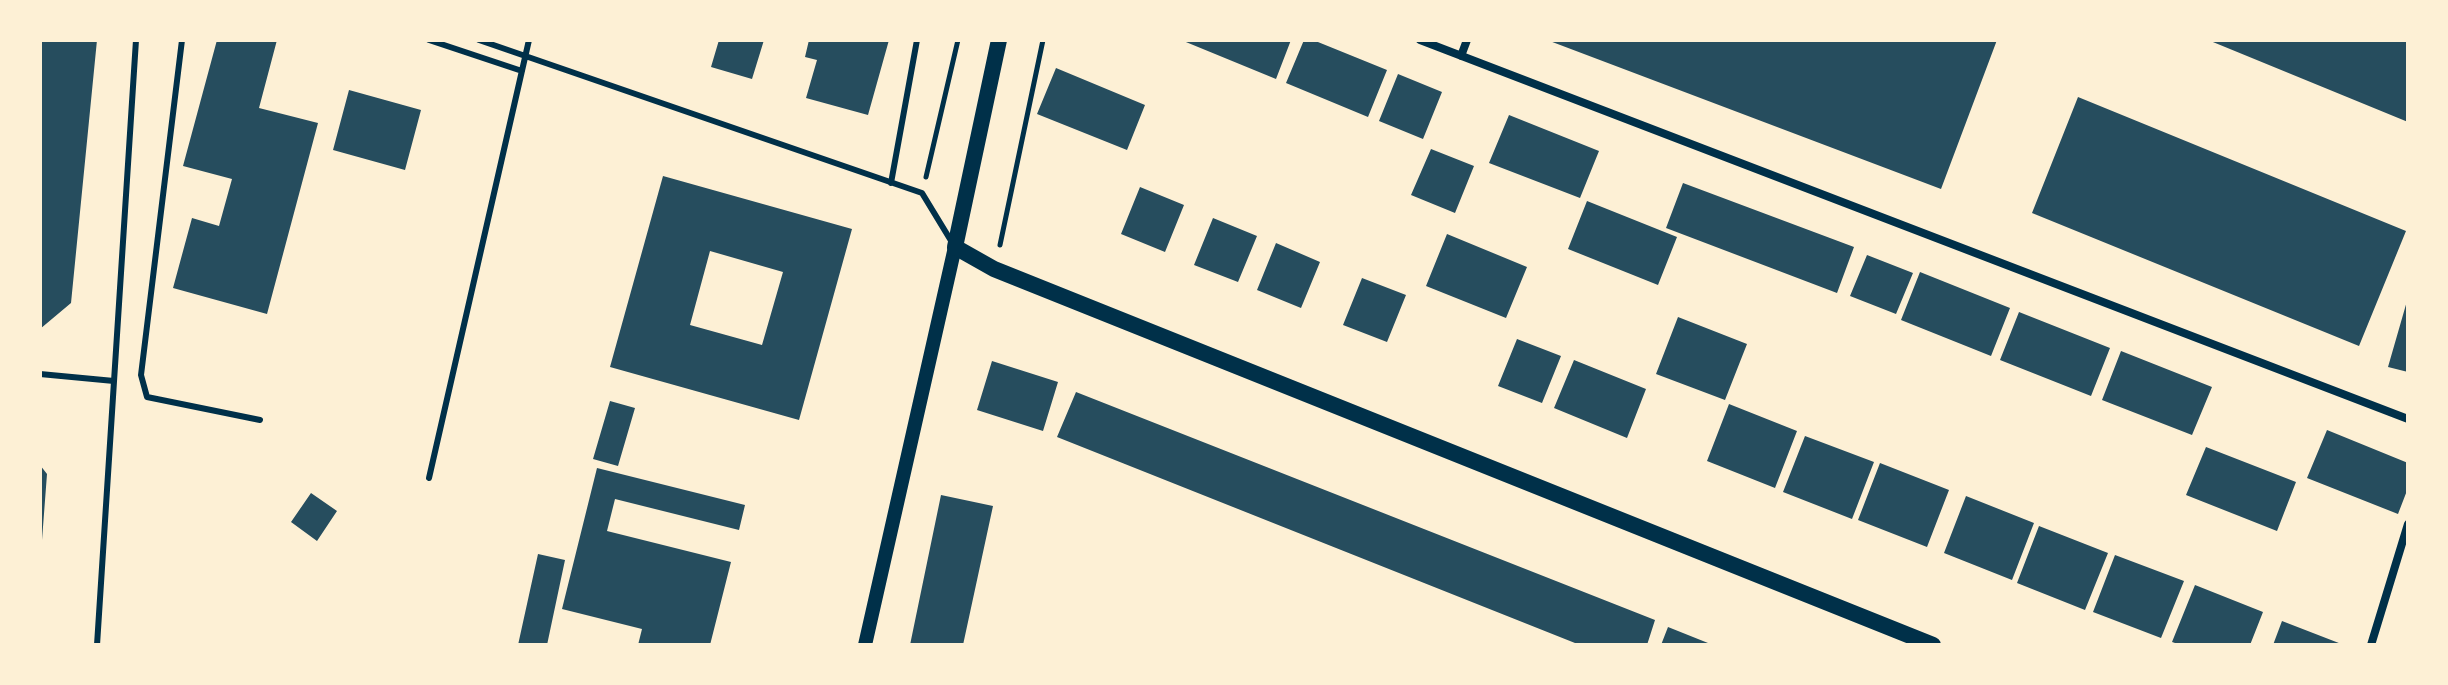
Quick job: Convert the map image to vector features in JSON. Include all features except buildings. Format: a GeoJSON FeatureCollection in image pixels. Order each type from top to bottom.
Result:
{"type":"FeatureCollection","features":[{"type":"Feature","properties":{"kind":"main road"},"geometry":{"type":"LineString","coordinates":[[999,40],[955,247],[994,269],[1933,645]]}},
{"type":"Feature","properties":{"kind":"street"},"geometry":{"type":"LineString","coordinates":[[1420,40],[2408,419]]}},
{"type":"Feature","properties":{"kind":"street"},"geometry":{"type":"LineString","coordinates":[[1461,56],[1467,40]]}},
{"type":"Feature","properties":{"kind":"street"},"geometry":{"type":"LineString","coordinates":[[865,645],[955,247]]}},
{"type":"Feature","properties":{"kind":"street"},"geometry":{"type":"LineString","coordinates":[[2371,645],[2408,524]]}},
{"type":"Feature","properties":{"kind":"lane"},"geometry":{"type":"LineString","coordinates":[[97,645],[136,40]]}},
{"type":"Feature","properties":{"kind":"lane"},"geometry":{"type":"LineString","coordinates":[[182,40],[141,375],[147,397],[260,420]]}},
{"type":"Feature","properties":{"kind":"lane"},"geometry":{"type":"LineString","coordinates":[[429,40],[522,71]]}},
{"type":"Feature","properties":{"kind":"lane"},"geometry":{"type":"LineString","coordinates":[[479,40],[922,193],[955,247]]}},
{"type":"Feature","properties":{"kind":"lane"},"geometry":{"type":"LineString","coordinates":[[429,478],[529,40]]}},
{"type":"Feature","properties":{"kind":"lane"},"geometry":{"type":"LineString","coordinates":[[891,183],[917,40]]}},
{"type":"Feature","properties":{"kind":"lane"},"geometry":{"type":"LineString","coordinates":[[40,374],[114,381]]}},
{"type":"Feature","properties":{"kind":"path"},"geometry":{"type":"LineString","coordinates":[[922,193],[958,40]]}},
{"type":"Feature","properties":{"kind":"path"},"geometry":{"type":"LineString","coordinates":[[994,269],[1043,40]]}}]}
